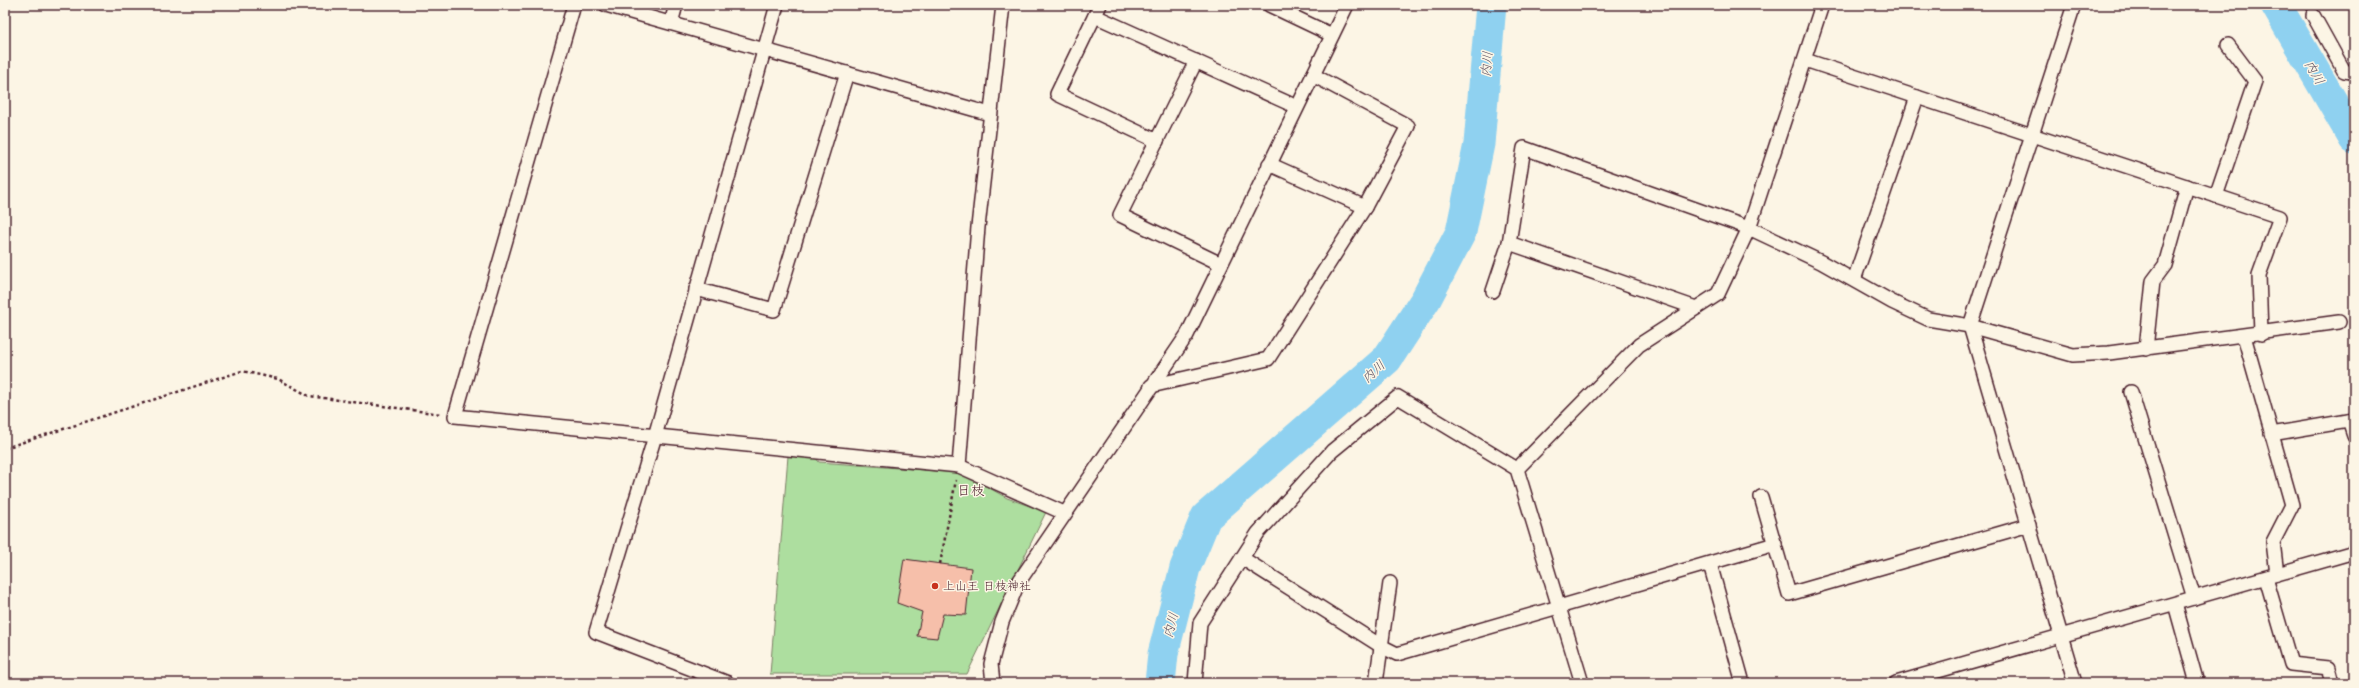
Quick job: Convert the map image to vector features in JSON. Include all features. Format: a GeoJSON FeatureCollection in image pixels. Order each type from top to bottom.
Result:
{"type":"FeatureCollection","features":[{"type":"Feature","properties":{"kind":"street"},"geometry":{"type":"LineString","coordinates":[[574,5],[455,416],[959,466],[1064,513]]}},
{"type":"Feature","properties":{"kind":"street"},"geometry":{"type":"LineString","coordinates":[[606,5],[990,114]]}},
{"type":"Feature","properties":{"kind":"street"},"geometry":{"type":"LineString","coordinates":[[671,23],[676,5]]}},
{"type":"Feature","properties":{"kind":"street"},"geometry":{"type":"LineString","coordinates":[[728,683],[596,632],[655,436],[777,5]]}},
{"type":"Feature","properties":{"kind":"street"},"geometry":{"type":"LineString","coordinates":[[959,466],[990,114],[1004,5]]}},
{"type":"Feature","properties":{"kind":"street"},"geometry":{"type":"LineString","coordinates":[[1269,5],[1332,35]]}},
{"type":"Feature","properties":{"kind":"street"},"geometry":{"type":"LineString","coordinates":[[993,683],[991,664],[1002,622],[1018,583],[1064,513],[1187,335],[1346,5]]}},
{"type":"Feature","properties":{"kind":"street"},"geometry":{"type":"LineString","coordinates":[[2074,5],[1970,326],[2075,683]]}},
{"type":"Feature","properties":{"kind":"street"},"geometry":{"type":"LineString","coordinates":[[1517,469],[1639,345],[1718,294],[1749,228],[1805,60],[1819,6]]}},
{"type":"Feature","properties":{"kind":"street"},"geometry":{"type":"LineString","coordinates":[[1156,141],[1057,94],[1097,10],[1196,61],[1297,107]]}},
{"type":"Feature","properties":{"kind":"street"},"geometry":{"type":"LineString","coordinates":[[2313,15],[2344,71],[2354,73]]}},
{"type":"Feature","properties":{"kind":"street"},"geometry":{"type":"LineString","coordinates":[[2216,196],[2255,81],[2228,45]]}},
{"type":"Feature","properties":{"kind":"street"},"geometry":{"type":"LineString","coordinates":[[1805,60],[2280,217],[2260,275],[2261,334]]}},
{"type":"Feature","properties":{"kind":"street"},"geometry":{"type":"LineString","coordinates":[[1196,61],[1120,215],[1221,264]]}},
{"type":"Feature","properties":{"kind":"street"},"geometry":{"type":"LineString","coordinates":[[696,289],[774,310],[847,73]]}},
{"type":"Feature","properties":{"kind":"street"},"geometry":{"type":"LineString","coordinates":[[1151,386],[1268,359],[1365,207],[1408,126],[1312,75]]}},
{"type":"Feature","properties":{"kind":"street"},"geometry":{"type":"LineString","coordinates":[[1854,280],[1917,97]]}},
{"type":"Feature","properties":{"kind":"street"},"geometry":{"type":"LineString","coordinates":[[1493,291],[1509,243],[1524,148],[1749,228],[1821,262],[1928,319],[1970,326],[2073,355],[2146,349],[2339,322]]}},
{"type":"Feature","properties":{"kind":"street"},"geometry":{"type":"LineString","coordinates":[[1269,164],[1365,207]]}},
{"type":"Feature","properties":{"kind":"street"},"geometry":{"type":"LineString","coordinates":[[2146,349],[2153,281],[2165,265],[2188,186]]}},
{"type":"Feature","properties":{"kind":"street"},"geometry":{"type":"LineString","coordinates":[[1509,243],[1696,308]]}},
{"type":"Feature","properties":{"kind":"street"},"geometry":{"type":"LineString","coordinates":[[2244,336],[2292,505],[2273,542],[2272,576],[2291,664],[2328,668],[2332,683]]}},
{"type":"Feature","properties":{"kind":"street"},"geometry":{"type":"LineString","coordinates":[[2131,392],[2194,598]]}},
{"type":"Feature","properties":{"kind":"street"},"geometry":{"type":"LineString","coordinates":[[1195,683],[1200,623],[1258,533],[1332,451],[1398,397],[1517,469],[1582,683]]}},
{"type":"Feature","properties":{"kind":"street"},"geometry":{"type":"LineString","coordinates":[[2271,434],[2352,421],[2354,436]]}},
{"type":"Feature","properties":{"kind":"street"},"geometry":{"type":"LineString","coordinates":[[1761,497],[1789,594],[2029,525]]}},
{"type":"Feature","properties":{"kind":"street"},"geometry":{"type":"LineString","coordinates":[[1242,558],[1381,646],[1397,654],[1775,544]]}},
{"type":"Feature","properties":{"kind":"street"},"geometry":{"type":"LineString","coordinates":[[1896,683],[2354,552]]}},
{"type":"Feature","properties":{"kind":"street"},"geometry":{"type":"LineString","coordinates":[[1710,564],[1743,683]]}},
{"type":"Feature","properties":{"kind":"street"},"geometry":{"type":"LineString","coordinates":[[1376,683],[1390,583]]}},
{"type":"Feature","properties":{"kind":"street"},"geometry":{"type":"LineString","coordinates":[[2175,604],[2198,683]]}},
{"type":"Feature","properties":{"kind":"path"},"geometry":{"type":"LineString","coordinates":[[5,448],[242,371],[278,379],[309,396],[455,416]]}},
{"type":"Feature","properties":{"kind":"path"},"geometry":{"type":"LineString","coordinates":[[940,564],[959,466]]}},
{"type":"Feature","properties":{"kind":"green space"},"geometry":{"type":"Polygon","coordinates":[[[788,456],[816,458],[819,462],[963,473],[1007,498],[1046,512],[967,674],[770,674],[788,456]]]}},
{"type":"Feature","properties":{"kind":"building","name":"上山王 日枝神社"},"geometry":{"type":"Polygon","coordinates":[[[904,559],[971,568],[966,615],[943,614],[937,638],[917,636],[922,612],[897,603],[904,559]]]}},
{"type":"Feature","properties":{"kind":"waterway","name":"内川"},"geometry":{"type":"LineString","coordinates":[[1160,683],[1163,654],[1185,568],[1206,517],[1387,359],[1426,299],[1461,232],[1479,144],[1491,5]]}},
{"type":"Feature","properties":{"kind":"waterway","name":"内川"},"geometry":{"type":"LineString","coordinates":[[2276,5],[2354,139]]}},
{"type":"Feature","properties":{"kind":"place","name":"上山王 日枝神社"},"geometry":{"type":"Point","coordinates":[935,586]}},
{"type":"Feature","properties":{"kind":"district","name":"日枝"},"geometry":{"type":"Point","coordinates":[971,490]}}]}
